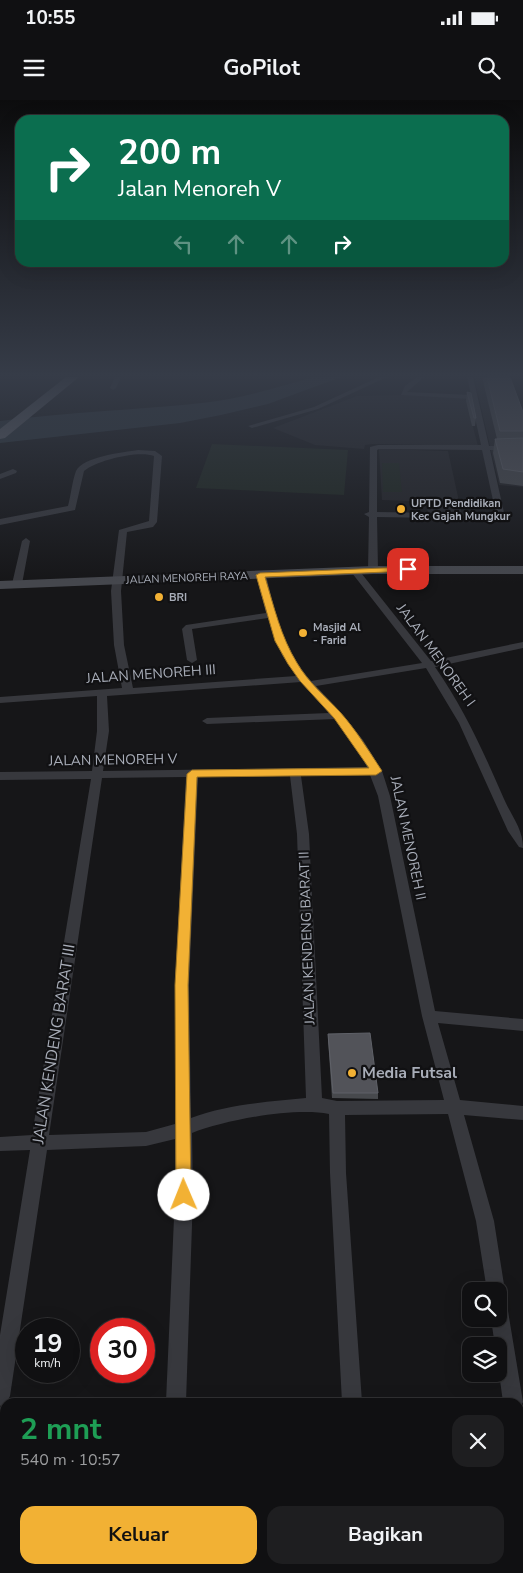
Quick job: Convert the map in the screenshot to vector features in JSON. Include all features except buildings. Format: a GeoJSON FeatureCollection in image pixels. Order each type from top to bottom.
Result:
{"type":"FeatureCollection","features":[{"type":"Feature","properties":{"kind":"main road","name":"JALAN MENOREH RAYA"},"geometry":{"type":"LineString","coordinates":[[0,585],[443,568],[523,570]]}},
{"type":"Feature","properties":{"kind":"street"},"geometry":{"type":"LineString","coordinates":[[374,570],[370,514],[374,448],[523,448]]}},
{"type":"Feature","properties":{"kind":"street"},"geometry":{"type":"LineString","coordinates":[[370,514],[501,517],[487,448]]}},
{"type":"Feature","properties":{"kind":"street"},"geometry":{"type":"LineString","coordinates":[[0,522],[72,508],[80,470],[90,462],[142,452],[155,453],[158,456],[153,522],[150,525],[123,530],[117,580],[118,638],[128,690]]}},
{"type":"Feature","properties":{"kind":"street"},"geometry":{"type":"LineString","coordinates":[[0,477],[13,471]]}},
{"type":"Feature","properties":{"kind":"street"},"geometry":{"type":"LineString","coordinates":[[17,584],[26,541]]}},
{"type":"Feature","properties":{"kind":"street","name":"JALAN MENOREH I"},"geometry":{"type":"LineString","coordinates":[[355,571],[452,699],[467,725],[522,841]]}},
{"type":"Feature","properties":{"kind":"street","name":"JALAN MENOREH II"},"geometry":{"type":"LineString","coordinates":[[260,575],[280,641],[306,682],[338,716],[358,741],[376,771],[384,796],[429,1016],[485,1221],[495,1282]]}},
{"type":"Feature","properties":{"kind":"street"},"geometry":{"type":"LineString","coordinates":[[192,660],[187,629],[189,627],[272,615]]}},
{"type":"Feature","properties":{"kind":"street","name":"JALAN MENOREH III"},"geometry":{"type":"LineString","coordinates":[[0,700],[128,690],[306,682],[428,665],[523,645]]}},
{"type":"Feature","properties":{"kind":"street","name":"JALAN KENDENG BARAT III"},"geometry":{"type":"LineString","coordinates":[[0,1396],[38,1142],[97,775],[103,731],[102,692]]}},
{"type":"Feature","properties":{"kind":"street"},"geometry":{"type":"LineString","coordinates":[[206,721],[338,716]]}},
{"type":"Feature","properties":{"kind":"street","name":"JALAN MENOREH V"},"geometry":{"type":"LineString","coordinates":[[0,776],[376,771]]}},
{"type":"Feature","properties":{"kind":"street","name":"JALAN KENDENG BARAT II"},"geometry":{"type":"LineString","coordinates":[[295,773],[303,834],[314,1104]]}},
{"type":"Feature","properties":{"kind":"street"},"geometry":{"type":"LineString","coordinates":[[176,1398],[184,1195],[182,985],[192,774]]}},
{"type":"Feature","properties":{"kind":"street"},"geometry":{"type":"LineString","coordinates":[[429,1016],[523,1025]]}},
{"type":"Feature","properties":{"kind":"street"},"geometry":{"type":"LineString","coordinates":[[0,1144],[146,1139],[164,1136],[211,1118],[234,1113],[314,1104],[336,1108],[455,1107],[523,1113]]}},
{"type":"Feature","properties":{"kind":"street"},"geometry":{"type":"LineString","coordinates":[[336,1108],[352,1398]]}},
{"type":"Feature","properties":{"kind":"street"},"geometry":{"type":"LineString","coordinates":[[501,1327],[512,1398]]}},
{"type":"Feature","properties":{"kind":"shaded area"},"geometry":{"type":"Polygon","coordinates":[[[211,446],[348,450],[344,495],[196,488],[211,446]]]}},
{"type":"Feature","properties":{"kind":"shaded area"},"geometry":{"type":"Polygon","coordinates":[[[324,446],[365,446],[364,449],[324,446]]]}},
{"type":"Feature","properties":{"kind":"shaded area"},"geometry":{"type":"Polygon","coordinates":[[[490,446],[523,446],[523,487],[499,485],[490,446]]]}},
{"type":"Feature","properties":{"kind":"shaded area"},"geometry":{"type":"Polygon","coordinates":[[[379,449],[448,451],[462,515],[428,514],[427,506],[411,506],[410,501],[382,500],[379,449]]]}},
{"type":"Feature","properties":{"kind":"shaded area"},"geometry":{"type":"Polygon","coordinates":[[[382,463],[399,463],[402,492],[383,492],[382,463]]]}},
{"type":"Feature","properties":{"kind":"place","name":"UPTD Pendidikan Kec Gajah Mungkur"},"geometry":{"type":"Point","coordinates":[401,509]}},
{"type":"Feature","properties":{"kind":"place","name":"BRI"},"geometry":{"type":"Point","coordinates":[159,597]}},
{"type":"Feature","properties":{"kind":"place","name":"Masjid Al - Farid"},"geometry":{"type":"Point","coordinates":[303,633]}},
{"type":"Feature","properties":{"kind":"place","name":"Media Futsal"},"geometry":{"type":"Point","coordinates":[352,1073]}},
{"type":"Feature","properties":{"kind":"route"},"geometry":{"type":"LineString","coordinates":[[184,1195],[182,985],[192,774],[376,771],[358,741],[293,664],[280,641],[260,575],[408,569]]}}]}
